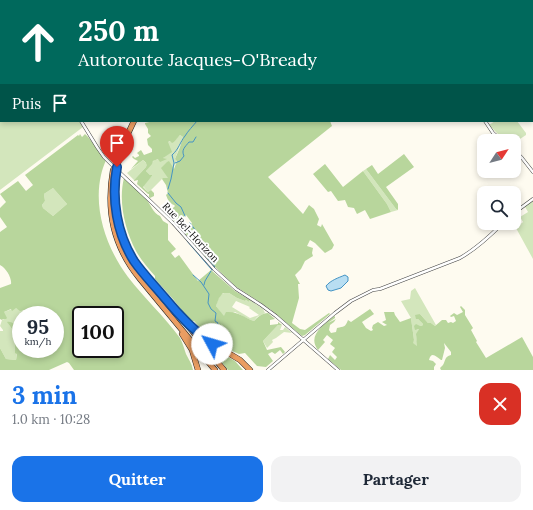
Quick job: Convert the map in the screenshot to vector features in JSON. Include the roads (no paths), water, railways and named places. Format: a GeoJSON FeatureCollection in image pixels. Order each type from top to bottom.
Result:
{"type":"FeatureCollection","features":[{"type":"Feature","properties":{"kind":"highway"},"geometry":{"type":"LineString","coordinates":[[130,122],[121,141],[111,192],[113,224],[118,242],[133,270],[215,370]]}},
{"type":"Feature","properties":{"kind":"highway"},"geometry":{"type":"LineString","coordinates":[[134,122],[122,147],[115,168],[116,210],[124,242],[140,269],[224,370]]}},
{"type":"Feature","properties":{"kind":"highway"},"geometry":{"type":"LineString","coordinates":[[174,309],[205,339],[237,358],[250,370]]}},
{"type":"Feature","properties":{"kind":"highway"},"geometry":{"type":"LineString","coordinates":[[166,310],[190,346],[198,370]]}},
{"type":"Feature","properties":{"kind":"street","name":"Rue Bel-Horizon"},"geometry":{"type":"LineString","coordinates":[[82,122],[104,157],[177,227],[214,269],[236,289],[266,308],[338,370]]}},
{"type":"Feature","properties":{"kind":"street"},"geometry":{"type":"LineString","coordinates":[[485,122],[495,134]]}},
{"type":"Feature","properties":{"kind":"street"},"geometry":{"type":"LineString","coordinates":[[521,157],[533,172]]}},
{"type":"Feature","properties":{"kind":"street"},"geometry":{"type":"LineString","coordinates":[[521,208],[533,199]]}},
{"type":"Feature","properties":{"kind":"street"},"geometry":{"type":"LineString","coordinates":[[268,370],[332,315],[352,301],[374,290],[446,264],[461,257],[478,246],[495,230]]}},
{"type":"Feature","properties":{"kind":"water"},"geometry":{"type":"Polygon","coordinates":[[[345,275],[348,277],[348,281],[341,288],[331,291],[328,290],[326,286],[328,284],[345,275]]]}},
{"type":"Feature","properties":{"kind":"waterway"},"geometry":{"type":"LineString","coordinates":[[168,189],[174,163],[172,155],[196,122]]}},
{"type":"Feature","properties":{"kind":"waterway"},"geometry":{"type":"LineString","coordinates":[[175,163],[180,161],[184,156],[183,150],[189,142],[193,142],[196,137]]}},
{"type":"Feature","properties":{"kind":"waterway"},"geometry":{"type":"LineString","coordinates":[[168,193],[181,207],[185,216]]}},
{"type":"Feature","properties":{"kind":"waterway"},"geometry":{"type":"LineString","coordinates":[[190,223],[196,231],[192,236],[193,240],[214,267]]}},
{"type":"Feature","properties":{"kind":"waterway"},"geometry":{"type":"LineString","coordinates":[[187,241],[212,270]]}},
{"type":"Feature","properties":{"kind":"waterway"},"geometry":{"type":"LineString","coordinates":[[204,285],[211,271]]}},
{"type":"Feature","properties":{"kind":"waterway"},"geometry":{"type":"LineString","coordinates":[[193,275],[201,282],[209,294],[208,303],[211,309],[216,313],[215,321],[218,323],[217,327],[208,333],[209,336],[218,343]]}}]}
